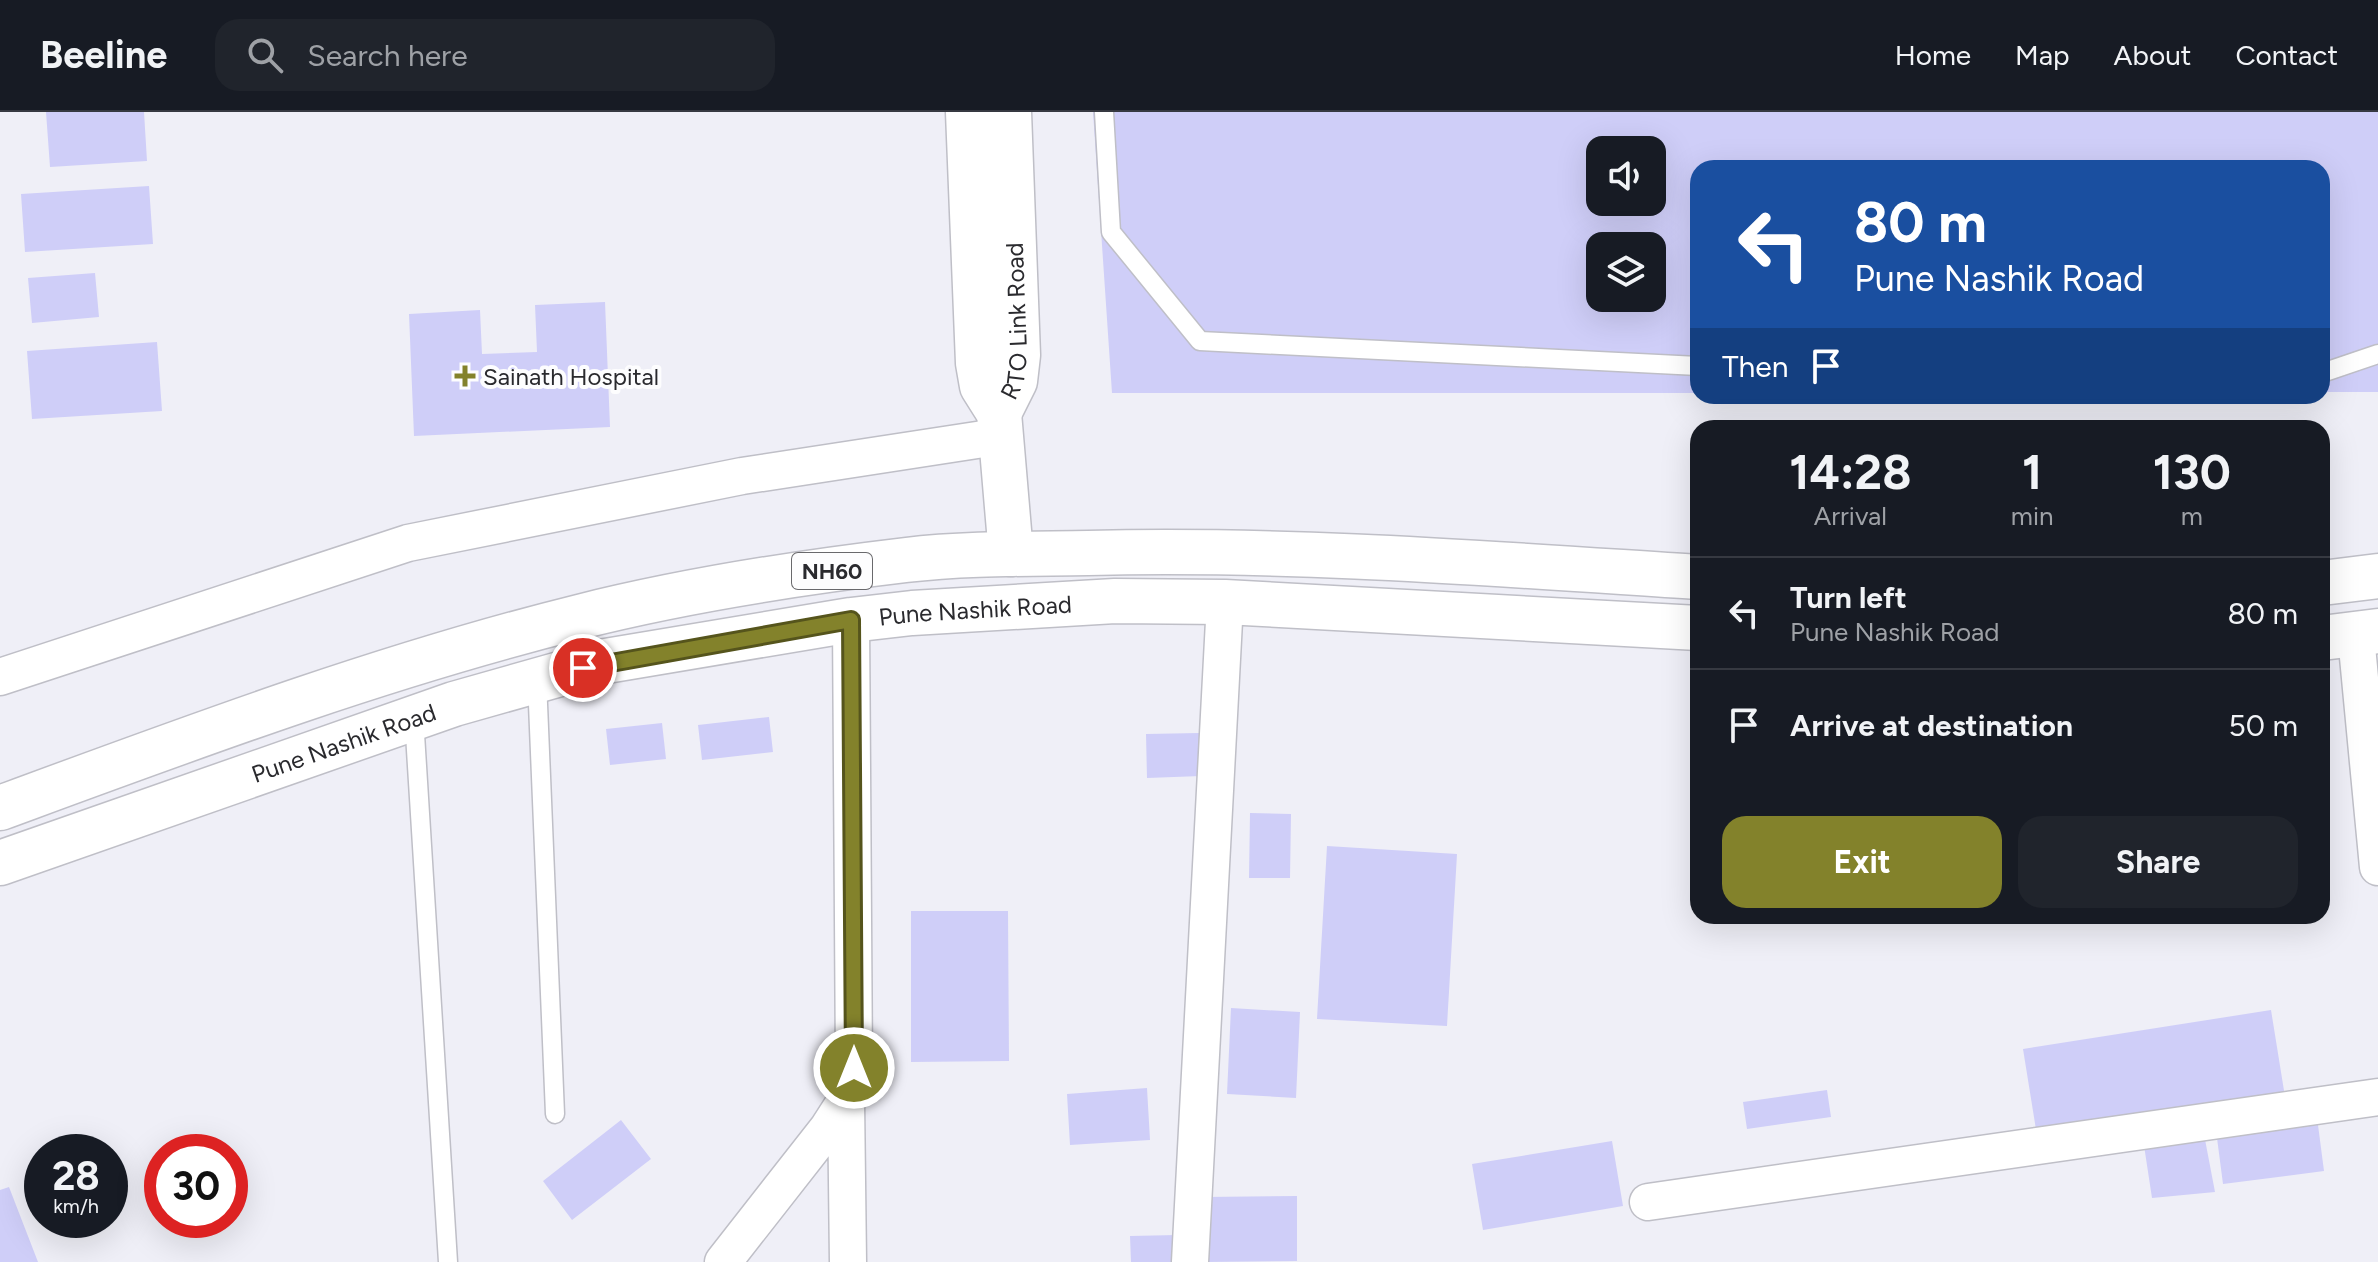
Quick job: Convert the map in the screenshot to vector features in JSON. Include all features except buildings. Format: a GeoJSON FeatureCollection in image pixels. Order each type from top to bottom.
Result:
{"type":"FeatureCollection","features":[{"type":"Feature","properties":{"kind":"main road","name":"RTO Link Road"},"geometry":{"type":"LineString","coordinates":[[968,112],[978,363],[982,386],[1001,424]]}},
{"type":"Feature","properties":{"kind":"main road","name":"RTO Link Road"},"geometry":{"type":"LineString","coordinates":[[1001,424],[1015,381],[1018,355],[1009,112]]}},
{"type":"Feature","properties":{"kind":"main road"},"geometry":{"type":"LineString","coordinates":[[1001,424],[1011,554]]}},
{"type":"Feature","properties":{"kind":"main road","name":"Pune Nashik Road"},"geometry":{"type":"LineString","coordinates":[[0,808],[207,732],[429,659],[580,617],[732,585],[909,560],[1186,550],[1338,554],[1690,576]]}},
{"type":"Feature","properties":{"kind":"main road"},"geometry":{"type":"LineString","coordinates":[[2330,582],[2378,576]]}},
{"type":"Feature","properties":{"kind":"main road","name":"Pune Nashik Road"},"geometry":{"type":"LineString","coordinates":[[0,863],[414,718],[537,680],[606,661],[851,620],[1026,605],[1225,602],[1690,628]]}},
{"type":"Feature","properties":{"kind":"street"},"geometry":{"type":"LineString","coordinates":[[0,677],[408,543],[1001,424]]}},
{"type":"Feature","properties":{"kind":"street"},"geometry":{"type":"LineString","coordinates":[[1190,1262],[1225,602]]}},
{"type":"Feature","properties":{"kind":"street"},"geometry":{"type":"LineString","coordinates":[[848,1262],[846,1100],[854,1068],[851,620]]}},
{"type":"Feature","properties":{"kind":"street"},"geometry":{"type":"LineString","coordinates":[[2352,635],[2378,867]]}},
{"type":"Feature","properties":{"kind":"street"},"geometry":{"type":"LineString","coordinates":[[1648,1202],[2378,1097]]}},
{"type":"Feature","properties":{"kind":"street"},"geometry":{"type":"LineString","coordinates":[[723,1262],[828,1128],[846,1100]]}},
{"type":"Feature","properties":{"kind":"lane"},"geometry":{"type":"LineString","coordinates":[[1104,112],[1111,232],[1200,341],[1690,366]]}},
{"type":"Feature","properties":{"kind":"lane"},"geometry":{"type":"LineString","coordinates":[[2330,370],[2378,354]]}},
{"type":"Feature","properties":{"kind":"lane"},"geometry":{"type":"LineString","coordinates":[[537,680],[555,1114]]}},
{"type":"Feature","properties":{"kind":"lane"},"geometry":{"type":"LineString","coordinates":[[414,718],[448,1262]]}},
{"type":"Feature","properties":{"kind":"place","name":"Sainath Hospital"},"geometry":{"type":"Point","coordinates":[465,376]}},
{"type":"Feature","properties":{"kind":"route"},"geometry":{"type":"LineString","coordinates":[[583,668],[606,661],[851,620],[854,1068]]}}]}
